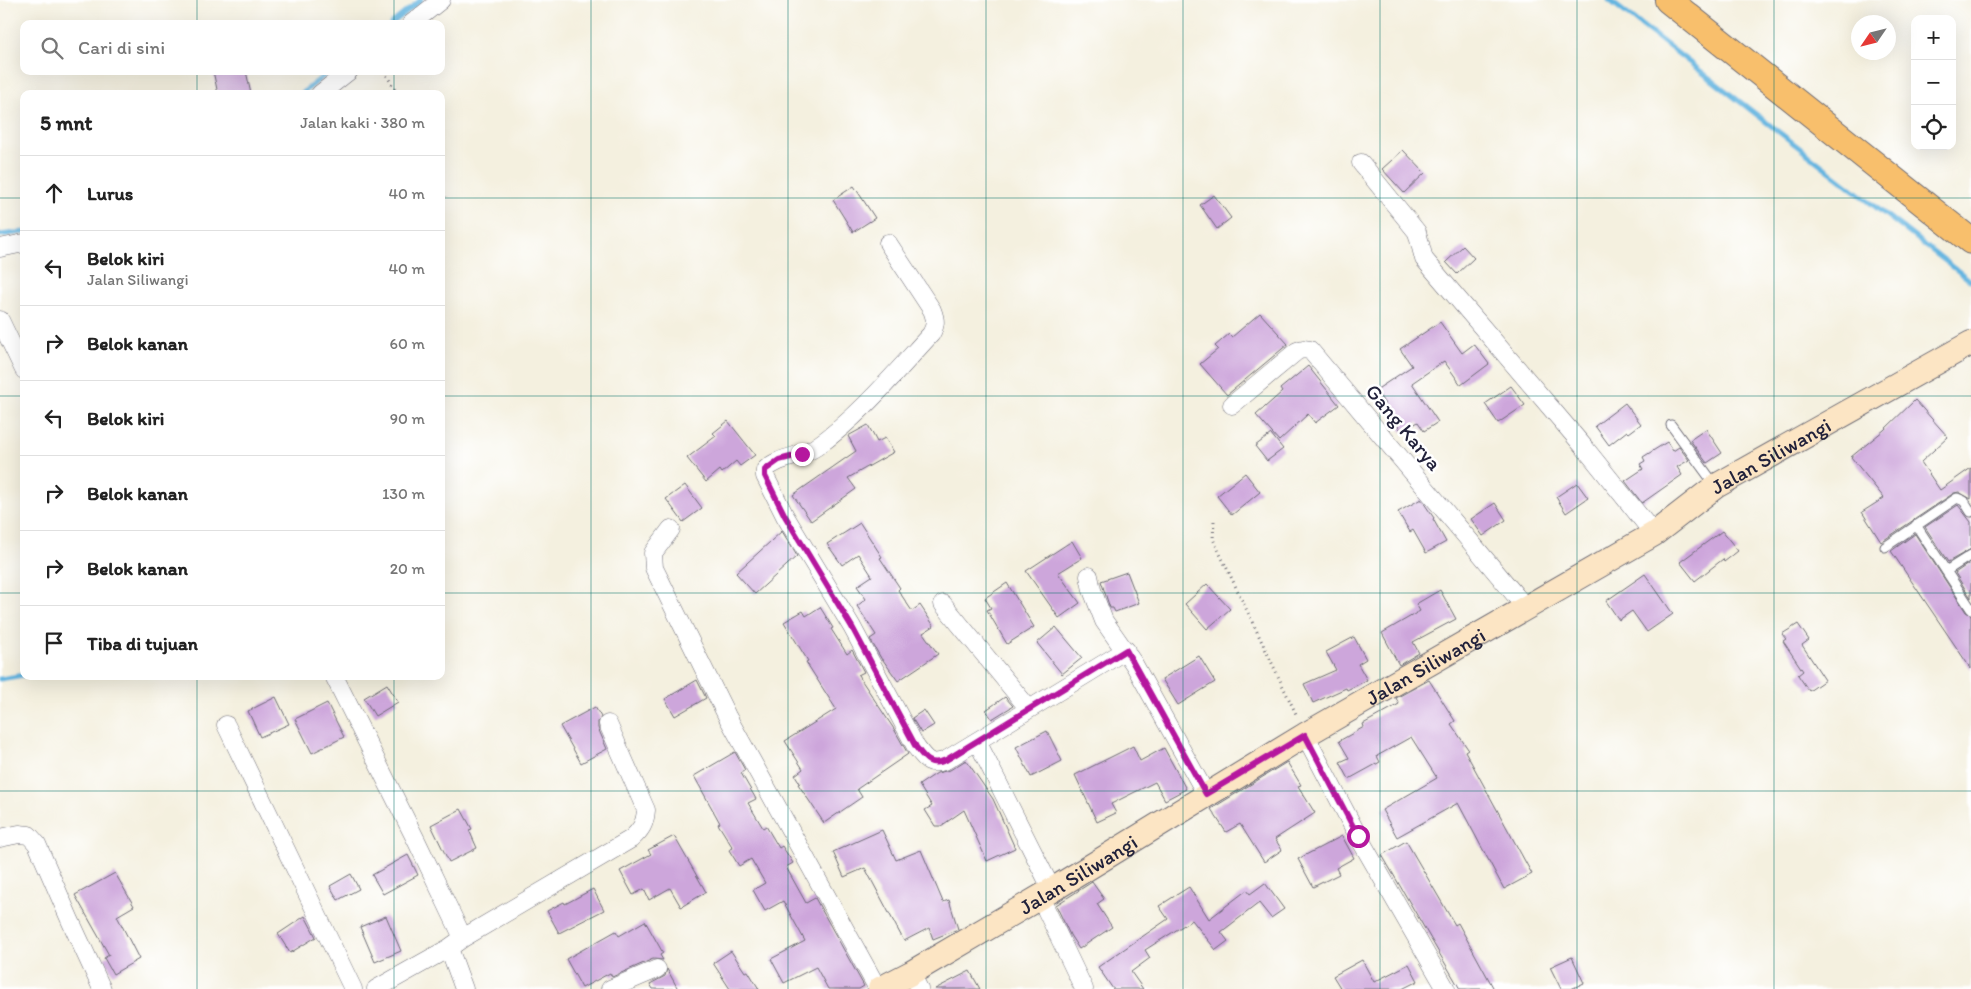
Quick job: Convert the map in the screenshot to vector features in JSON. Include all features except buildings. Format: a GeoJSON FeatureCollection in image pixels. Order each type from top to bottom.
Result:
{"type":"FeatureCollection","features":[{"type":"Feature","properties":{"kind":"main road"},"geometry":{"type":"LineString","coordinates":[[1668,0],[1971,241]]}},
{"type":"Feature","properties":{"kind":"street"},"geometry":{"type":"LineString","coordinates":[[416,20],[441,0]]}},
{"type":"Feature","properties":{"kind":"street"},"geometry":{"type":"LineString","coordinates":[[325,90],[344,75]]}},
{"type":"Feature","properties":{"kind":"street"},"geometry":{"type":"LineString","coordinates":[[1361,163],[1418,232],[1424,259],[1584,447],[1654,534]]}},
{"type":"Feature","properties":{"kind":"street"},"geometry":{"type":"LineString","coordinates":[[888,243],[932,310],[936,319],[931,334],[886,383],[835,433],[815,448],[802,454],[779,460],[769,466],[765,470],[765,476],[785,516],[852,627],[916,747],[930,762],[938,764],[1126,650]]}},
{"type":"Feature","properties":{"kind":"street"},"geometry":{"type":"LineString","coordinates":[[0,248],[20,244]]}},
{"type":"Feature","properties":{"kind":"street"},"geometry":{"type":"LineString","coordinates":[[0,320],[20,362]]}},
{"type":"Feature","properties":{"kind":"street","name":"Jalan Siliwangi"},"geometry":{"type":"LineString","coordinates":[[879,989],[915,981],[1046,893],[1206,794],[1654,534],[1716,486],[1971,343]]}},
{"type":"Feature","properties":{"kind":"street","name":"Gang Karya"},"geometry":{"type":"LineString","coordinates":[[1232,405],[1297,351],[1303,349],[1310,350],[1526,608]]}},
{"type":"Feature","properties":{"kind":"street"},"geometry":{"type":"LineString","coordinates":[[671,529],[652,553],[654,568],[727,716],[879,989]]}},
{"type":"Feature","properties":{"kind":"street"},"geometry":{"type":"LineString","coordinates":[[1088,576],[1104,621],[1126,650],[1206,794]]}},
{"type":"Feature","properties":{"kind":"street"},"geometry":{"type":"LineString","coordinates":[[944,604],[1029,709]]}},
{"type":"Feature","properties":{"kind":"street"},"geometry":{"type":"LineString","coordinates":[[336,680],[417,842],[456,943],[464,989]]}},
{"type":"Feature","properties":{"kind":"street"},"geometry":{"type":"LineString","coordinates":[[376,989],[631,839],[641,830],[645,822],[646,810],[608,724]]}},
{"type":"Feature","properties":{"kind":"street"},"geometry":{"type":"LineString","coordinates":[[226,726],[353,989]]}},
{"type":"Feature","properties":{"kind":"street"},"geometry":{"type":"LineString","coordinates":[[1305,735],[1358,836],[1446,989]]}},
{"type":"Feature","properties":{"kind":"street"},"geometry":{"type":"LineString","coordinates":[[977,741],[1046,893],[1084,989]]}},
{"type":"Feature","properties":{"kind":"street"},"geometry":{"type":"LineString","coordinates":[[0,838],[29,834],[37,844],[102,989]]}},
{"type":"Feature","properties":{"kind":"street"},"geometry":{"type":"LineString","coordinates":[[610,989],[657,969]]}},
{"type":"Feature","properties":{"kind":"lane"},"geometry":{"type":"LineString","coordinates":[[1671,425],[1716,486]]}},
{"type":"Feature","properties":{"kind":"lane"},"geometry":{"type":"LineString","coordinates":[[1885,547],[1957,498],[1964,501],[1971,512]]}},
{"type":"Feature","properties":{"kind":"lane"},"geometry":{"type":"LineString","coordinates":[[1916,525],[1971,609]]}},
{"type":"Feature","properties":{"kind":"lane"},"geometry":{"type":"LineString","coordinates":[[1946,571],[1971,555]]}},
{"type":"Feature","properties":{"kind":"path"},"geometry":{"type":"LineString","coordinates":[[386,75],[396,90]]}},
{"type":"Feature","properties":{"kind":"path"},"geometry":{"type":"LineString","coordinates":[[1214,521],[1213,539],[1305,735]]}},
{"type":"Feature","properties":{"kind":"waterway"},"geometry":{"type":"LineString","coordinates":[[396,20],[421,0]]}},
{"type":"Feature","properties":{"kind":"waterway"},"geometry":{"type":"LineString","coordinates":[[1609,0],[1971,281]]}},
{"type":"Feature","properties":{"kind":"waterway"},"geometry":{"type":"LineString","coordinates":[[306,90],[325,75]]}},
{"type":"Feature","properties":{"kind":"waterway"},"geometry":{"type":"LineString","coordinates":[[0,235],[20,232]]}},
{"type":"Feature","properties":{"kind":"waterway"},"geometry":{"type":"LineString","coordinates":[[0,679],[20,676]]}},
{"type":"Feature","properties":{"kind":"route"},"geometry":{"type":"LineString","coordinates":[[802,454],[779,460],[765,470],[765,476],[785,516],[852,627],[916,747],[930,762],[938,764],[946,760],[1126,650],[1206,794],[1305,735],[1358,836]]}}]}
